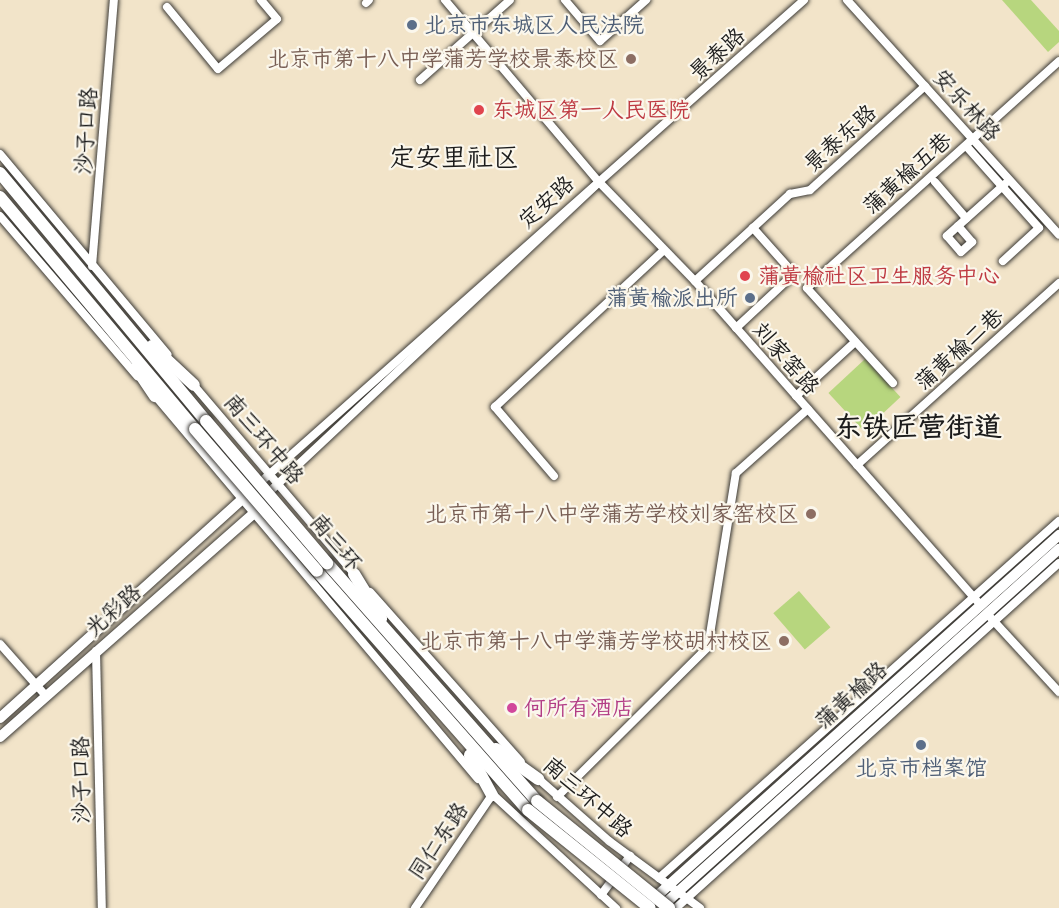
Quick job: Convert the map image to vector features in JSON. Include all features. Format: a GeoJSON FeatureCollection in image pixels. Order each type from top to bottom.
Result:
{"type":"FeatureCollection","features":[{"type":"Feature","properties":{"kind":"highway","name":"南三环"},"geometry":{"type":"LineString","coordinates":[[0,173],[206,421],[322,567],[528,810],[650,908]]}},
{"type":"Feature","properties":{"kind":"highway","name":"南三环"},"geometry":{"type":"LineString","coordinates":[[0,197],[195,429],[400,650],[465,735],[537,801],[669,908]]}},
{"type":"Feature","properties":{"kind":"highway"},"geometry":{"type":"LineString","coordinates":[[114,311],[194,384]]}},
{"type":"Feature","properties":{"kind":"highway"},"geometry":{"type":"LineString","coordinates":[[98,312],[155,396]]}},
{"type":"Feature","properties":{"kind":"highway"},"geometry":{"type":"LineString","coordinates":[[354,574],[400,650]]}},
{"type":"Feature","properties":{"kind":"highway"},"geometry":{"type":"LineString","coordinates":[[465,735],[492,795]]}},
{"type":"Feature","properties":{"kind":"highway"},"geometry":{"type":"LineString","coordinates":[[465,735],[538,779]]}},
{"type":"Feature","properties":{"kind":"main road","name":"光彩路"},"geometry":{"type":"LineString","coordinates":[[0,718],[241,500]]}},
{"type":"Feature","properties":{"kind":"main road","name":"光彩路"},"geometry":{"type":"LineString","coordinates":[[0,737],[253,514]]}},
{"type":"Feature","properties":{"kind":"main road","name":"蒲黄榆路"},"geometry":{"type":"LineString","coordinates":[[660,908],[682,895],[1059,535]]}},
{"type":"Feature","properties":{"kind":"main road","name":"蒲黄榆路"},"geometry":{"type":"LineString","coordinates":[[643,908],[664,881],[984,609],[1059,549]]}},
{"type":"Feature","properties":{"kind":"street","name":"沙子口路"},"geometry":{"type":"LineString","coordinates":[[92,266],[114,0]]}},
{"type":"Feature","properties":{"kind":"street"},"geometry":{"type":"LineString","coordinates":[[167,7],[218,69],[277,19],[261,0]]}},
{"type":"Feature","properties":{"kind":"street","name":"刘家窑路"},"geometry":{"type":"LineString","coordinates":[[445,0],[599,182],[663,251],[695,281],[1059,692]]}},
{"type":"Feature","properties":{"kind":"street"},"geometry":{"type":"LineString","coordinates":[[420,80],[510,0]]}},
{"type":"Feature","properties":{"kind":"street"},"geometry":{"type":"LineString","coordinates":[[565,0],[600,40],[646,0]]}},
{"type":"Feature","properties":{"kind":"street","name":"景泰路"},"geometry":{"type":"LineString","coordinates":[[599,182],[804,0]]}},
{"type":"Feature","properties":{"kind":"street","name":"安乐林路"},"geometry":{"type":"LineString","coordinates":[[848,0],[1059,235]]}},
{"type":"Feature","properties":{"kind":"street","name":"蒲黄榆五巷"},"geometry":{"type":"LineString","coordinates":[[855,342],[807,288],[1059,61]]}},
{"type":"Feature","properties":{"kind":"street","name":"景泰东路"},"geometry":{"type":"LineString","coordinates":[[695,281],[790,194],[810,190],[925,86]]}},
{"type":"Feature","properties":{"kind":"street"},"geometry":{"type":"LineString","coordinates":[[968,148],[1039,228],[1003,261]]}},
{"type":"Feature","properties":{"kind":"street","name":"南三环中路"},"geometry":{"type":"LineString","coordinates":[[0,154],[92,266],[354,574],[538,779],[630,856],[700,908]]}},
{"type":"Feature","properties":{"kind":"street"},"geometry":{"type":"LineString","coordinates":[[958,226],[1010,179]]}},
{"type":"Feature","properties":{"kind":"street","name":"定安路"},"geometry":{"type":"LineString","coordinates":[[241,500],[599,182]]}},
{"type":"Feature","properties":{"kind":"street","name":"定安路"},"geometry":{"type":"LineString","coordinates":[[253,514],[277,481],[594,193],[599,182]]}},
{"type":"Feature","properties":{"kind":"street"},"geometry":{"type":"LineString","coordinates":[[935,182],[966,218]]}},
{"type":"Feature","properties":{"kind":"street"},"geometry":{"type":"LineString","coordinates":[[0,216],[492,795],[616,908]]}},
{"type":"Feature","properties":{"kind":"street"},"geometry":{"type":"LineString","coordinates":[[736,328],[794,274],[753,228]]}},
{"type":"Feature","properties":{"kind":"street"},"geometry":{"type":"LineString","coordinates":[[554,476],[495,407],[663,251]]}},
{"type":"Feature","properties":{"kind":"street","name":"蒲黄榆二巷"},"geometry":{"type":"LineString","coordinates":[[857,465],[1059,283]]}},
{"type":"Feature","properties":{"kind":"street"},"geometry":{"type":"LineString","coordinates":[[796,396],[855,342],[893,383]]}},
{"type":"Feature","properties":{"kind":"street"},"geometry":{"type":"LineString","coordinates":[[557,796],[708,647],[736,473],[808,410]]}},
{"type":"Feature","properties":{"kind":"street"},"geometry":{"type":"LineString","coordinates":[[211,465],[242,440]]}},
{"type":"Feature","properties":{"kind":"street"},"geometry":{"type":"LineString","coordinates":[[984,609],[1059,521]]}},
{"type":"Feature","properties":{"kind":"street"},"geometry":{"type":"LineString","coordinates":[[281,547],[311,522]]}},
{"type":"Feature","properties":{"kind":"street"},"geometry":{"type":"LineString","coordinates":[[664,881],[824,730],[984,609],[1059,563]]}},
{"type":"Feature","properties":{"kind":"street"},"geometry":{"type":"LineString","coordinates":[[0,644],[46,696]]}},
{"type":"Feature","properties":{"kind":"street","name":"沙子口路"},"geometry":{"type":"LineString","coordinates":[[96,651],[102,908]]}},
{"type":"Feature","properties":{"kind":"street"},"geometry":{"type":"LineString","coordinates":[[824,730],[837,733]]}},
{"type":"Feature","properties":{"kind":"street","name":"同仁东路"},"geometry":{"type":"LineString","coordinates":[[415,908],[492,795]]}},
{"type":"Feature","properties":{"kind":"street"},"geometry":{"type":"LineString","coordinates":[[601,895],[630,856]]}},
{"type":"Feature","properties":{"kind":"street"},"geometry":{"type":"LineString","coordinates":[[676,908],[682,895]]}},
{"type":"Feature","properties":{"kind":"green space"},"geometry":{"type":"Polygon","coordinates":[[[1002,0],[1031,0],[1059,31],[1059,42],[1048,52],[1002,0]]]}},
{"type":"Feature","properties":{"kind":"green space"},"geometry":{"type":"Polygon","coordinates":[[[865,359],[900,397],[864,431],[828,393],[865,359]]]}},
{"type":"Feature","properties":{"kind":"green space"},"geometry":{"type":"Polygon","coordinates":[[[799,591],[830,627],[805,650],[773,613],[799,591]]]}},
{"type":"Feature","properties":{"kind":"place","name":"北京市东城区人民法院"},"geometry":{"type":"Point","coordinates":[412,25]}},
{"type":"Feature","properties":{"kind":"place","name":"北京市第十八中学蒲芳学校景泰校区"},"geometry":{"type":"Point","coordinates":[631,59]}},
{"type":"Feature","properties":{"kind":"place","name":"东城区第一人民医院"},"geometry":{"type":"Point","coordinates":[479,110]}},
{"type":"Feature","properties":{"kind":"place","name":"蒲黄榆社区卫生服务中心"},"geometry":{"type":"Point","coordinates":[745,276]}},
{"type":"Feature","properties":{"kind":"place","name":"蒲黄榆派出所"},"geometry":{"type":"Point","coordinates":[750,298]}},
{"type":"Feature","properties":{"kind":"place","name":"北京市第十八中学蒲芳学校刘家窑校区"},"geometry":{"type":"Point","coordinates":[811,514]}},
{"type":"Feature","properties":{"kind":"place","name":"北京市第十八中学蒲芳学校胡村校区"},"geometry":{"type":"Point","coordinates":[784,641]}},
{"type":"Feature","properties":{"kind":"place","name":"何所有酒店"},"geometry":{"type":"Point","coordinates":[512,708]}},
{"type":"Feature","properties":{"kind":"place","name":"北京市档案馆"},"geometry":{"type":"Point","coordinates":[921,745]}},
{"type":"Feature","properties":{"kind":"district","name":"定安里社区"},"geometry":{"type":"Point","coordinates":[454,158]}},
{"type":"Feature","properties":{"kind":"district","name":"东铁匠营街道"},"geometry":{"type":"Point","coordinates":[918,426]}}]}
